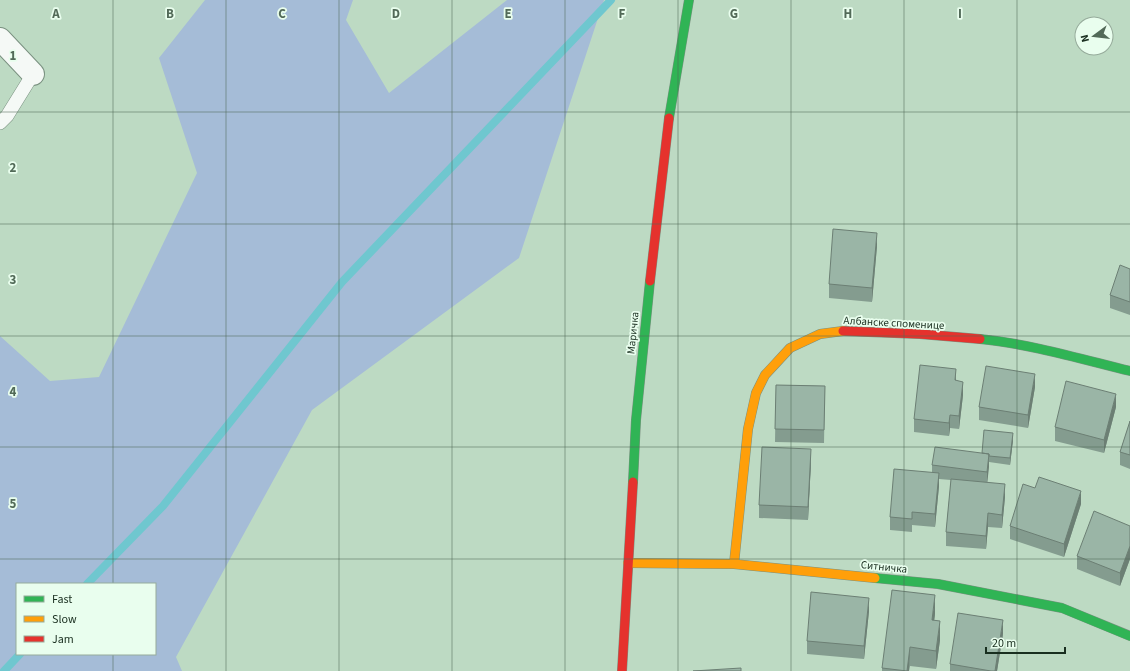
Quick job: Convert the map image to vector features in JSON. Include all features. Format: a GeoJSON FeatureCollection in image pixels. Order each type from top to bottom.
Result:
{"type":"FeatureCollection","features":[{"type":"Feature","properties":{"kind":"street","name":"Маричка"},"geometry":{"type":"LineString","coordinates":[[622,671],[636,420],[668,125],[689,0]]}},
{"type":"Feature","properties":{"kind":"street"},"geometry":{"type":"LineString","coordinates":[[0,39],[34,74]]}},
{"type":"Feature","properties":{"kind":"street","name":"Албанске споменице"},"geometry":{"type":"LineString","coordinates":[[734,564],[748,429],[756,393],[765,375],[777,361],[790,348],[803,341],[820,334],[842,331],[920,334],[997,341],[1130,371]]}},
{"type":"Feature","properties":{"kind":"street","name":"Ситничка"},"geometry":{"type":"LineString","coordinates":[[628,563],[734,564],[938,584],[1062,608],[1130,636]]}},
{"type":"Feature","properties":{"kind":"lane"},"geometry":{"type":"LineString","coordinates":[[0,123],[8,116],[34,74]]}},
{"type":"Feature","properties":{"kind":"shaded area"},"geometry":{"type":"Polygon","coordinates":[[[205,0],[353,0],[346,20],[389,93],[507,0],[604,0],[519,258],[312,410],[176,657],[182,671],[0,671],[0,336],[50,381],[99,377],[197,173],[159,58],[205,0]]]}},
{"type":"Feature","properties":{"kind":"building"},"geometry":{"type":"Polygon","coordinates":[[[833,229],[877,233],[872,288],[829,284],[833,229]]]}},
{"type":"Feature","properties":{"kind":"building"},"geometry":{"type":"Polygon","coordinates":[[[1120,265],[1130,269],[1130,302],[1110,295],[1120,265]]]}},
{"type":"Feature","properties":{"kind":"building"},"geometry":{"type":"Polygon","coordinates":[[[920,365],[956,369],[955,380],[963,382],[959,416],[950,415],[949,423],[914,419],[920,365]]]}},
{"type":"Feature","properties":{"kind":"building"},"geometry":{"type":"Polygon","coordinates":[[[986,366],[1035,374],[1028,415],[979,407],[986,366]]]}},
{"type":"Feature","properties":{"kind":"building"},"geometry":{"type":"Polygon","coordinates":[[[1066,381],[1116,394],[1104,440],[1055,427],[1066,381]]]}},
{"type":"Feature","properties":{"kind":"building"},"geometry":{"type":"Polygon","coordinates":[[[776,385],[825,386],[824,430],[775,429],[776,385]]]}},
{"type":"Feature","properties":{"kind":"building"},"geometry":{"type":"Polygon","coordinates":[[[1130,421],[1130,455],[1120,452],[1130,421]]]}},
{"type":"Feature","properties":{"kind":"building"},"geometry":{"type":"Polygon","coordinates":[[[984,430],[1013,433],[1010,458],[989,456],[989,454],[982,453],[984,430]]]}},
{"type":"Feature","properties":{"kind":"building"},"geometry":{"type":"Polygon","coordinates":[[[762,447],[811,449],[808,507],[759,505],[762,447]]]}},
{"type":"Feature","properties":{"kind":"building"},"geometry":{"type":"Polygon","coordinates":[[[935,447],[989,454],[987,472],[932,465],[935,447]]]}},
{"type":"Feature","properties":{"kind":"building"},"geometry":{"type":"Polygon","coordinates":[[[894,469],[939,473],[935,514],[912,512],[912,519],[890,517],[894,469]]]}},
{"type":"Feature","properties":{"kind":"building"},"geometry":{"type":"Polygon","coordinates":[[[1039,477],[1081,491],[1064,544],[1010,526],[1023,484],[1035,488],[1039,477]]]}},
{"type":"Feature","properties":{"kind":"building"},"geometry":{"type":"Polygon","coordinates":[[[951,479],[1005,484],[1002,515],[988,513],[986,536],[946,532],[951,479]]]}},
{"type":"Feature","properties":{"kind":"building"},"geometry":{"type":"Polygon","coordinates":[[[1094,511],[1130,526],[1130,546],[1120,573],[1077,556],[1094,511]]]}},
{"type":"Feature","properties":{"kind":"building"},"geometry":{"type":"Polygon","coordinates":[[[892,590],[935,595],[932,620],[940,621],[936,651],[910,647],[907,671],[882,668],[892,590]]]}},
{"type":"Feature","properties":{"kind":"building"},"geometry":{"type":"Polygon","coordinates":[[[811,592],[869,598],[864,646],[807,641],[811,592]]]}},
{"type":"Feature","properties":{"kind":"building"},"geometry":{"type":"Polygon","coordinates":[[[958,613],[1003,620],[995,671],[950,664],[958,613]]]}},
{"type":"Feature","properties":{"kind":"building"},"geometry":{"type":"Polygon","coordinates":[[[741,668],[741,671],[693,671],[741,668]]]}},
{"type":"Feature","properties":{"kind":"waterway"},"geometry":{"type":"LineString","coordinates":[[88,583],[163,506],[342,282],[611,0]]}},
{"type":"Feature","properties":{"kind":"waterway"},"geometry":{"type":"LineString","coordinates":[[4,671],[19,655]]}},
{"type":"Feature","properties":{"kind":"traffic: fast"},"geometry":{"type":"LineString","coordinates":[[669,118],[689,0]]}},
{"type":"Feature","properties":{"kind":"traffic: fast"},"geometry":{"type":"LineString","coordinates":[[633,482],[636,420],[650,281]]}},
{"type":"Feature","properties":{"kind":"traffic: fast"},"geometry":{"type":"LineString","coordinates":[[980,339],[1037,348],[1130,371]]}},
{"type":"Feature","properties":{"kind":"traffic: fast"},"geometry":{"type":"LineString","coordinates":[[875,578],[938,584],[1062,608],[1130,636]]}},
{"type":"Feature","properties":{"kind":"traffic: slow"},"geometry":{"type":"LineString","coordinates":[[734,564],[748,429],[756,393],[765,375],[790,348],[820,334],[843,331]]}},
{"type":"Feature","properties":{"kind":"traffic: slow"},"geometry":{"type":"LineString","coordinates":[[628,563],[734,564],[875,578]]}},
{"type":"Feature","properties":{"kind":"traffic: jam"},"geometry":{"type":"LineString","coordinates":[[650,281],[669,118]]}},
{"type":"Feature","properties":{"kind":"traffic: jam"},"geometry":{"type":"LineString","coordinates":[[843,331],[920,334],[980,339]]}},
{"type":"Feature","properties":{"kind":"traffic: jam"},"geometry":{"type":"LineString","coordinates":[[622,671],[633,482]]}}]}
